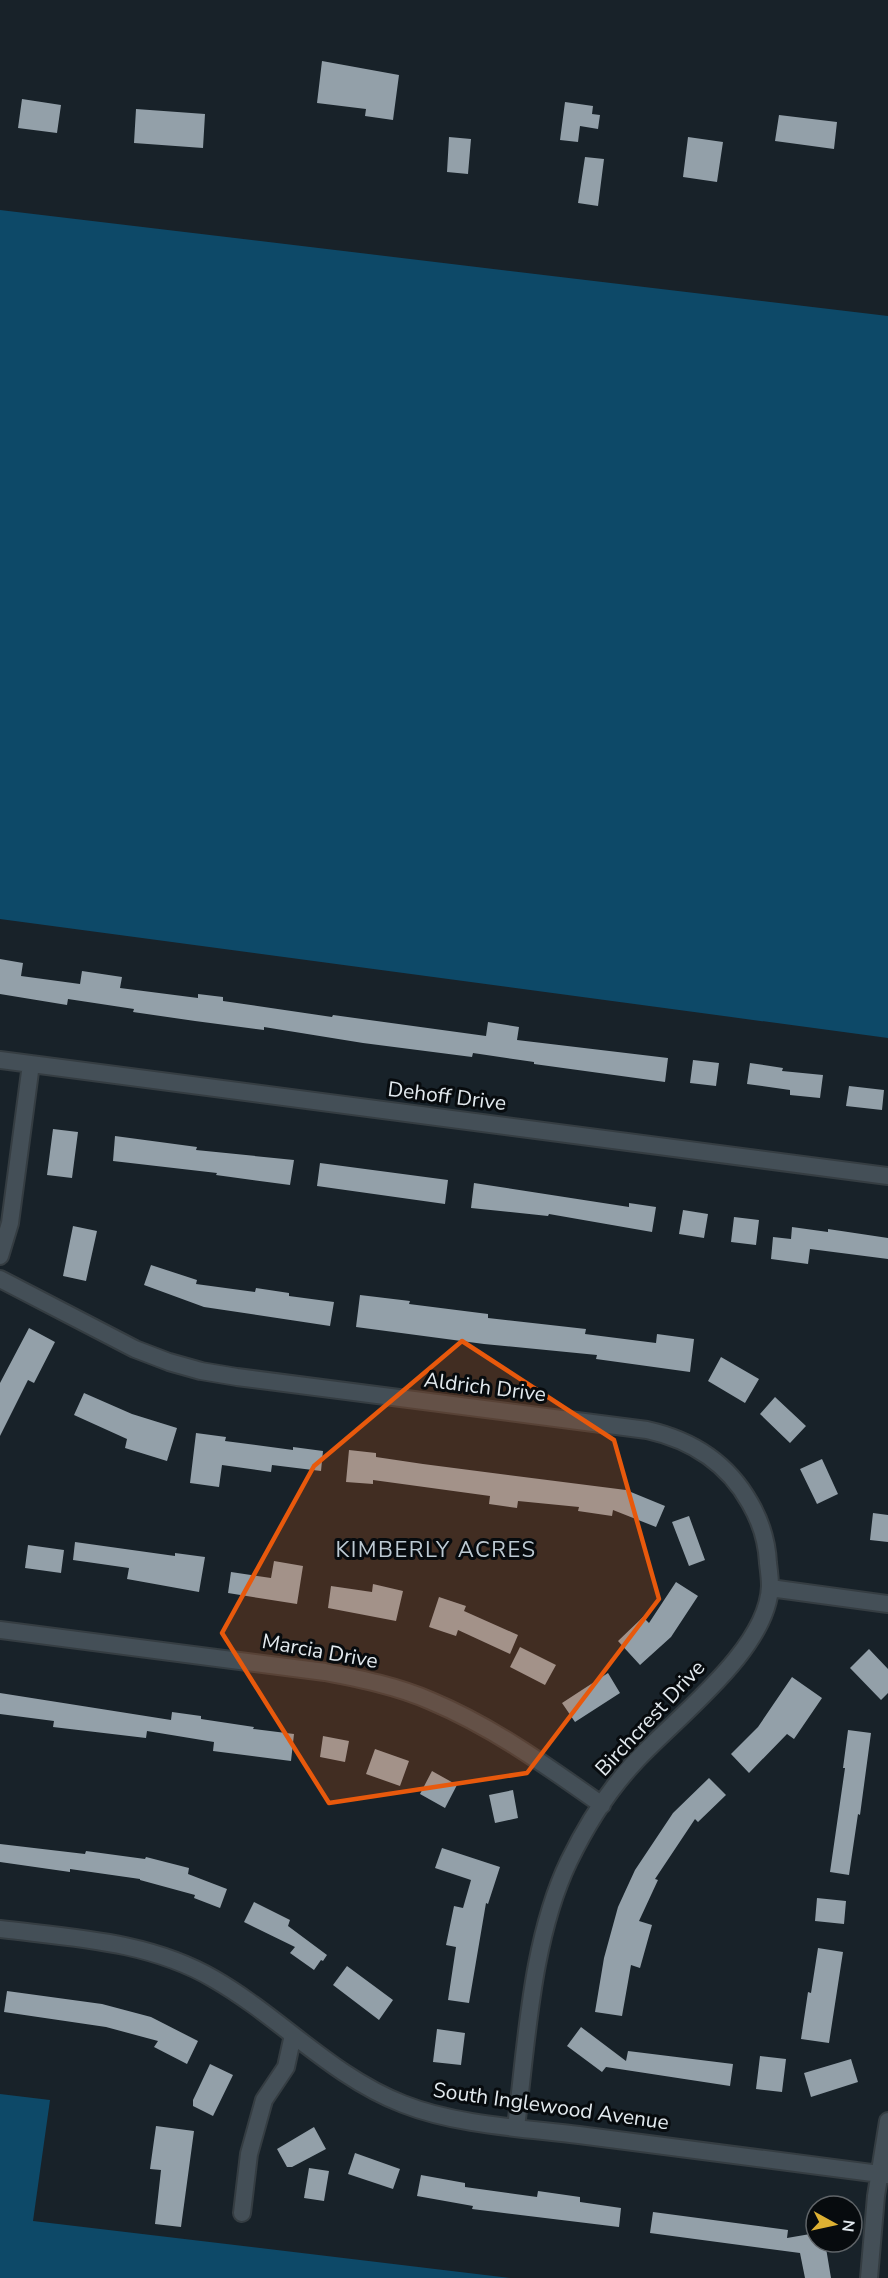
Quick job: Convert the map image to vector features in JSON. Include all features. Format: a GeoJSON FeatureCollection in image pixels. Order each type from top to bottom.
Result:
{"type":"FeatureCollection","features":[{"type":"Feature","properties":{"kind":"street","name":"Dehoff Drive"},"geometry":{"type":"LineString","coordinates":[[0,1060],[888,1176]]}},
{"type":"Feature","properties":{"kind":"street"},"geometry":{"type":"LineString","coordinates":[[0,1256],[10,1223],[31,1065]]}},
{"type":"Feature","properties":{"kind":"street","name":"Aldrich Drive"},"geometry":{"type":"LineString","coordinates":[[0,1279],[135,1349],[201,1371],[647,1430],[679,1438],[713,1458],[742,1488],[758,1516],[766,1541],[770,1588]]}},
{"type":"Feature","properties":{"kind":"street"},"geometry":{"type":"LineString","coordinates":[[770,1588],[888,1604]]}},
{"type":"Feature","properties":{"kind":"street","name":"Birchcrest Drive"},"geometry":{"type":"LineString","coordinates":[[516,2127],[536,1970],[545,1926],[568,1862],[602,1804],[634,1762],[738,1658],[762,1619],[770,1588]]}},
{"type":"Feature","properties":{"kind":"street","name":"Marcia Drive"},"geometry":{"type":"LineString","coordinates":[[0,1630],[325,1672],[378,1683],[429,1700],[478,1722],[602,1804]]}},
{"type":"Feature","properties":{"kind":"street","name":"South Inglewood Avenue"},"geometry":{"type":"LineString","coordinates":[[0,1929],[117,1944],[154,1952],[187,1965],[215,1980],[361,2084],[402,2104],[448,2117],[884,2175]]}},
{"type":"Feature","properties":{"kind":"street"},"geometry":{"type":"LineString","coordinates":[[242,2213],[249,2154],[264,2100],[286,2067],[293,2035]]}},
{"type":"Feature","properties":{"kind":"street"},"geometry":{"type":"LineString","coordinates":[[869,2278],[876,2196],[884,2175],[888,2121]]}},
{"type":"Feature","properties":{"kind":"highlighted area"},"geometry":{"type":"Polygon","coordinates":[[[462,1341],[614,1440],[659,1599],[527,1773],[329,1803],[222,1633],[314,1466],[462,1341]]]}},
{"type":"Feature","properties":{"kind":"shaded area"},"geometry":{"type":"Polygon","coordinates":[[[0,210],[888,316],[888,1038],[0,919],[0,210]]]}},
{"type":"Feature","properties":{"kind":"shaded area"},"geometry":{"type":"Polygon","coordinates":[[[0,2094],[50,2100],[33,2221],[511,2278],[0,2278],[0,2094]]]}},
{"type":"Feature","properties":{"kind":"building"},"geometry":{"type":"Polygon","coordinates":[[[322,61],[399,75],[393,120],[365,116],[366,109],[317,103],[322,61]]]}},
{"type":"Feature","properties":{"kind":"building"},"geometry":{"type":"Polygon","coordinates":[[[22,99],[61,105],[57,133],[18,128],[22,99]]]}},
{"type":"Feature","properties":{"kind":"building"},"geometry":{"type":"Polygon","coordinates":[[[565,102],[593,106],[592,114],[600,115],[598,129],[580,126],[578,142],[560,140],[565,102]]]}},
{"type":"Feature","properties":{"kind":"building"},"geometry":{"type":"Polygon","coordinates":[[[136,109],[205,114],[203,148],[134,143],[136,109]]]}},
{"type":"Feature","properties":{"kind":"building"},"geometry":{"type":"Polygon","coordinates":[[[779,115],[837,122],[834,149],[775,141],[779,115]]]}},
{"type":"Feature","properties":{"kind":"building"},"geometry":{"type":"Polygon","coordinates":[[[449,137],[471,139],[468,174],[447,172],[449,137]]]}},
{"type":"Feature","properties":{"kind":"building"},"geometry":{"type":"Polygon","coordinates":[[[688,137],[723,142],[717,182],[683,177],[688,137]]]}},
{"type":"Feature","properties":{"kind":"building"},"geometry":{"type":"Polygon","coordinates":[[[585,157],[604,159],[598,206],[578,203],[585,157]]]}},
{"type":"Feature","properties":{"kind":"building"},"geometry":{"type":"Polygon","coordinates":[[[0,959],[23,963],[21,976],[80,984],[82,971],[122,977],[120,988],[198,998],[198,994],[223,997],[223,1001],[332,1017],[333,1015],[486,1036],[488,1022],[519,1027],[517,1040],[668,1058],[665,1082],[473,1053],[472,1057],[264,1027],[264,1030],[195,1021],[68,999],[67,1005],[0,994],[0,959]]]}},
{"type":"Feature","properties":{"kind":"building"},"geometry":{"type":"Polygon","coordinates":[[[693,1060],[719,1063],[716,1086],[690,1083],[693,1060]]]}},
{"type":"Feature","properties":{"kind":"building"},"geometry":{"type":"Polygon","coordinates":[[[750,1063],[783,1068],[782,1071],[823,1075],[820,1098],[790,1095],[790,1090],[747,1084],[750,1063]]]}},
{"type":"Feature","properties":{"kind":"building"},"geometry":{"type":"Polygon","coordinates":[[[849,1086],[884,1090],[882,1110],[846,1106],[849,1086]]]}},
{"type":"Feature","properties":{"kind":"building"},"geometry":{"type":"Polygon","coordinates":[[[53,1129],[78,1132],[72,1178],[47,1175],[53,1129]]]}},
{"type":"Feature","properties":{"kind":"building"},"geometry":{"type":"Polygon","coordinates":[[[115,1136],[197,1147],[196,1150],[294,1160],[290,1185],[216,1175],[217,1173],[113,1161],[115,1136]]]}},
{"type":"Feature","properties":{"kind":"building"},"geometry":{"type":"Polygon","coordinates":[[[320,1163],[448,1180],[445,1204],[317,1186],[320,1163]]]}},
{"type":"Feature","properties":{"kind":"building"},"geometry":{"type":"Polygon","coordinates":[[[474,1183],[629,1207],[629,1203],[656,1207],[652,1232],[549,1214],[548,1216],[471,1208],[474,1183]]]}},
{"type":"Feature","properties":{"kind":"building"},"geometry":{"type":"Polygon","coordinates":[[[683,1210],[708,1214],[704,1238],[679,1234],[683,1210]]]}},
{"type":"Feature","properties":{"kind":"building"},"geometry":{"type":"Polygon","coordinates":[[[734,1217],[759,1220],[756,1245],[731,1242],[734,1217]]]}},
{"type":"Feature","properties":{"kind":"building"},"geometry":{"type":"Polygon","coordinates":[[[73,1226],[97,1231],[86,1281],[63,1276],[73,1226]]]}},
{"type":"Feature","properties":{"kind":"building"},"geometry":{"type":"Polygon","coordinates":[[[792,1227],[828,1232],[828,1229],[888,1238],[888,1259],[810,1249],[808,1264],[771,1259],[773,1237],[791,1239],[792,1227]]]}},
{"type":"Feature","properties":{"kind":"building"},"geometry":{"type":"Polygon","coordinates":[[[151,1265],[197,1280],[196,1284],[255,1292],[256,1288],[289,1293],[289,1296],[334,1302],[330,1326],[204,1307],[144,1285],[151,1265]]]}},
{"type":"Feature","properties":{"kind":"building"},"geometry":{"type":"Polygon","coordinates":[[[360,1295],[488,1314],[488,1318],[586,1329],[585,1334],[656,1343],[657,1334],[694,1339],[690,1372],[596,1359],[597,1355],[484,1344],[356,1327],[360,1295]]]}},
{"type":"Feature","properties":{"kind":"building"},"geometry":{"type":"Polygon","coordinates":[[[29,1328],[55,1342],[34,1383],[28,1380],[0,1436],[0,1383],[29,1328]]]}},
{"type":"Feature","properties":{"kind":"building"},"geometry":{"type":"Polygon","coordinates":[[[721,1357],[759,1379],[745,1403],[708,1381],[721,1357]]]}},
{"type":"Feature","properties":{"kind":"building"},"geometry":{"type":"Polygon","coordinates":[[[84,1393],[132,1414],[177,1428],[167,1461],[125,1448],[127,1439],[74,1415],[84,1393]]]}},
{"type":"Feature","properties":{"kind":"building"},"geometry":{"type":"Polygon","coordinates":[[[775,1397],[806,1426],[790,1443],[760,1414],[775,1397]]]}},
{"type":"Feature","properties":{"kind":"building"},"geometry":{"type":"Polygon","coordinates":[[[196,1433],[226,1437],[225,1441],[293,1450],[293,1447],[323,1451],[321,1471],[272,1465],[271,1472],[222,1465],[219,1487],[190,1483],[196,1433]]]}},
{"type":"Feature","properties":{"kind":"building"},"geometry":{"type":"Polygon","coordinates":[[[349,1450],[376,1453],[376,1457],[423,1464],[626,1490],[665,1506],[656,1527],[613,1510],[612,1516],[578,1511],[579,1507],[518,1501],[517,1508],[489,1504],[490,1496],[373,1480],[373,1484],[346,1482],[349,1450]]]}},
{"type":"Feature","properties":{"kind":"building"},"geometry":{"type":"Polygon","coordinates":[[[822,1459],[838,1494],[817,1504],[800,1469],[822,1459]]]}},
{"type":"Feature","properties":{"kind":"building"},"geometry":{"type":"Polygon","coordinates":[[[873,1513],[888,1515],[888,1542],[870,1540],[873,1513]]]}},
{"type":"Feature","properties":{"kind":"building"},"geometry":{"type":"Polygon","coordinates":[[[689,1516],[705,1560],[689,1566],[672,1522],[689,1516]]]}},
{"type":"Feature","properties":{"kind":"building"},"geometry":{"type":"Polygon","coordinates":[[[75,1542],[175,1556],[175,1553],[205,1557],[199,1592],[127,1579],[129,1568],[73,1560],[75,1542]]]}},
{"type":"Feature","properties":{"kind":"building"},"geometry":{"type":"Polygon","coordinates":[[[28,1545],[64,1550],[61,1573],[25,1568],[28,1545]]]}},
{"type":"Feature","properties":{"kind":"building"},"geometry":{"type":"Polygon","coordinates":[[[274,1561],[303,1566],[297,1604],[228,1593],[231,1572],[271,1578],[274,1561]]]}},
{"type":"Feature","properties":{"kind":"building"},"geometry":{"type":"Polygon","coordinates":[[[676,1582],[698,1596],[671,1637],[640,1665],[618,1641],[643,1617],[649,1623],[676,1582]]]}},
{"type":"Feature","properties":{"kind":"building"},"geometry":{"type":"Polygon","coordinates":[[[373,1584],[403,1591],[396,1621],[328,1608],[331,1586],[372,1592],[373,1584]]]}},
{"type":"Feature","properties":{"kind":"building"},"geometry":{"type":"Polygon","coordinates":[[[439,1597],[466,1606],[464,1611],[518,1635],[510,1654],[458,1630],[456,1636],[429,1627],[439,1597]]]}},
{"type":"Feature","properties":{"kind":"building"},"geometry":{"type":"Polygon","coordinates":[[[520,1647],[556,1665],[545,1685],[510,1667],[520,1647]]]}},
{"type":"Feature","properties":{"kind":"building"},"geometry":{"type":"Polygon","coordinates":[[[869,1649],[888,1669],[888,1693],[881,1700],[850,1668],[869,1649]]]}},
{"type":"Feature","properties":{"kind":"building"},"geometry":{"type":"Polygon","coordinates":[[[608,1673],[620,1693],[575,1722],[562,1703],[608,1673]]]}},
{"type":"Feature","properties":{"kind":"building"},"geometry":{"type":"Polygon","coordinates":[[[792,1677],[822,1698],[794,1739],[787,1734],[749,1773],[731,1754],[758,1727],[792,1677]]]}},
{"type":"Feature","properties":{"kind":"building"},"geometry":{"type":"Polygon","coordinates":[[[0,1693],[171,1720],[172,1712],[201,1716],[201,1719],[294,1734],[291,1761],[213,1751],[214,1742],[147,1731],[146,1738],[53,1727],[54,1721],[0,1714],[0,1693]]]}},
{"type":"Feature","properties":{"kind":"building"},"geometry":{"type":"Polygon","coordinates":[[[848,1730],[871,1733],[849,1875],[830,1872],[845,1768],[843,1768],[848,1730]]]}},
{"type":"Feature","properties":{"kind":"building"},"geometry":{"type":"Polygon","coordinates":[[[323,1736],[349,1741],[345,1762],[320,1757],[323,1736]]]}},
{"type":"Feature","properties":{"kind":"building"},"geometry":{"type":"Polygon","coordinates":[[[375,1749],[409,1761],[400,1786],[366,1774],[375,1749]]]}},
{"type":"Feature","properties":{"kind":"building"},"geometry":{"type":"Polygon","coordinates":[[[432,1771],[457,1785],[445,1808],[420,1794],[432,1771]]]}},
{"type":"Feature","properties":{"kind":"building"},"geometry":{"type":"Polygon","coordinates":[[[709,1778],[726,1795],[698,1822],[695,1819],[655,1879],[658,1880],[639,1921],[652,1925],[640,1968],[631,1965],[622,2016],[595,2012],[604,1958],[618,1907],[635,1870],[673,1813],[709,1778]]]}},
{"type":"Feature","properties":{"kind":"building"},"geometry":{"type":"Polygon","coordinates":[[[513,1790],[518,1818],[495,1823],[489,1795],[513,1790]]]}},
{"type":"Feature","properties":{"kind":"building"},"geometry":{"type":"Polygon","coordinates":[[[0,1844],[85,1854],[86,1851],[145,1859],[146,1857],[189,1868],[188,1874],[227,1889],[220,1908],[194,1898],[195,1895],[140,1879],[0,1862],[0,1844]]]}},
{"type":"Feature","properties":{"kind":"building"},"geometry":{"type":"Polygon","coordinates":[[[442,1848],[500,1867],[488,1904],[486,1903],[469,2003],[448,2000],[456,1947],[446,1945],[454,1906],[463,1908],[471,1880],[435,1868],[442,1848]]]}},
{"type":"Feature","properties":{"kind":"building"},"geometry":{"type":"Polygon","coordinates":[[[817,1898],[846,1901],[844,1924],[815,1921],[817,1898]]]}},
{"type":"Feature","properties":{"kind":"building"},"geometry":{"type":"Polygon","coordinates":[[[254,1902],[290,1920],[288,1926],[327,1955],[323,1961],[321,1960],[314,1970],[290,1953],[295,1947],[244,1922],[254,1902]]]}},
{"type":"Feature","properties":{"kind":"building"},"geometry":{"type":"Polygon","coordinates":[[[818,1948],[843,1952],[829,2043],[801,2039],[818,1948]]]}},
{"type":"Feature","properties":{"kind":"building"},"geometry":{"type":"Polygon","coordinates":[[[347,1966],[393,2000],[379,2020],[333,1985],[347,1966]]]}},
{"type":"Feature","properties":{"kind":"building"},"geometry":{"type":"Polygon","coordinates":[[[7,1991],[102,2004],[151,2017],[198,2041],[187,2064],[154,2047],[158,2041],[106,2027],[4,2012],[7,1991]]]}},
{"type":"Feature","properties":{"kind":"building"},"geometry":{"type":"Polygon","coordinates":[[[581,2027],[626,2061],[628,2051],[733,2064],[730,2086],[606,2067],[602,2072],[567,2046],[581,2027]]]}},
{"type":"Feature","properties":{"kind":"building"},"geometry":{"type":"Polygon","coordinates":[[[437,2029],[465,2033],[461,2065],[433,2062],[437,2029]]]}},
{"type":"Feature","properties":{"kind":"building"},"geometry":{"type":"Polygon","coordinates":[[[760,2056],[786,2059],[782,2092],[756,2089],[760,2056]]]}},
{"type":"Feature","properties":{"kind":"building"},"geometry":{"type":"Polygon","coordinates":[[[851,2059],[858,2082],[811,2097],[804,2073],[851,2059]]]}},
{"type":"Feature","properties":{"kind":"building"},"geometry":{"type":"Polygon","coordinates":[[[210,2064],[233,2075],[213,2116],[193,2106],[193,2100],[210,2064]]]}},
{"type":"Feature","properties":{"kind":"building"},"geometry":{"type":"Polygon","coordinates":[[[156,2126],[194,2131],[181,2227],[155,2224],[161,2170],[150,2169],[156,2126]]]}},
{"type":"Feature","properties":{"kind":"building"},"geometry":{"type":"Polygon","coordinates":[[[314,2127],[326,2149],[292,2167],[287,2167],[277,2149],[314,2127]]]}},
{"type":"Feature","properties":{"kind":"building"},"geometry":{"type":"Polygon","coordinates":[[[355,2153],[400,2169],[393,2189],[348,2174],[355,2153]]]}},
{"type":"Feature","properties":{"kind":"building"},"geometry":{"type":"Polygon","coordinates":[[[309,2168],[329,2171],[324,2201],[304,2198],[309,2168]]]}},
{"type":"Feature","properties":{"kind":"building"},"geometry":{"type":"Polygon","coordinates":[[[421,2175],[465,2183],[465,2187],[537,2197],[538,2191],[580,2197],[580,2202],[621,2208],[619,2227],[472,2209],[473,2206],[417,2196],[421,2175]]]}},
{"type":"Feature","properties":{"kind":"building"},"geometry":{"type":"Polygon","coordinates":[[[653,2212],[788,2230],[787,2238],[804,2235],[804,2254],[827,2254],[831,2278],[805,2278],[800,2253],[650,2233],[653,2212]]]}},
{"type":"Feature","properties":{"kind":"district","name":"KIMBERLY ACRES"},"geometry":{"type":"Point","coordinates":[436,1550]}}]}
